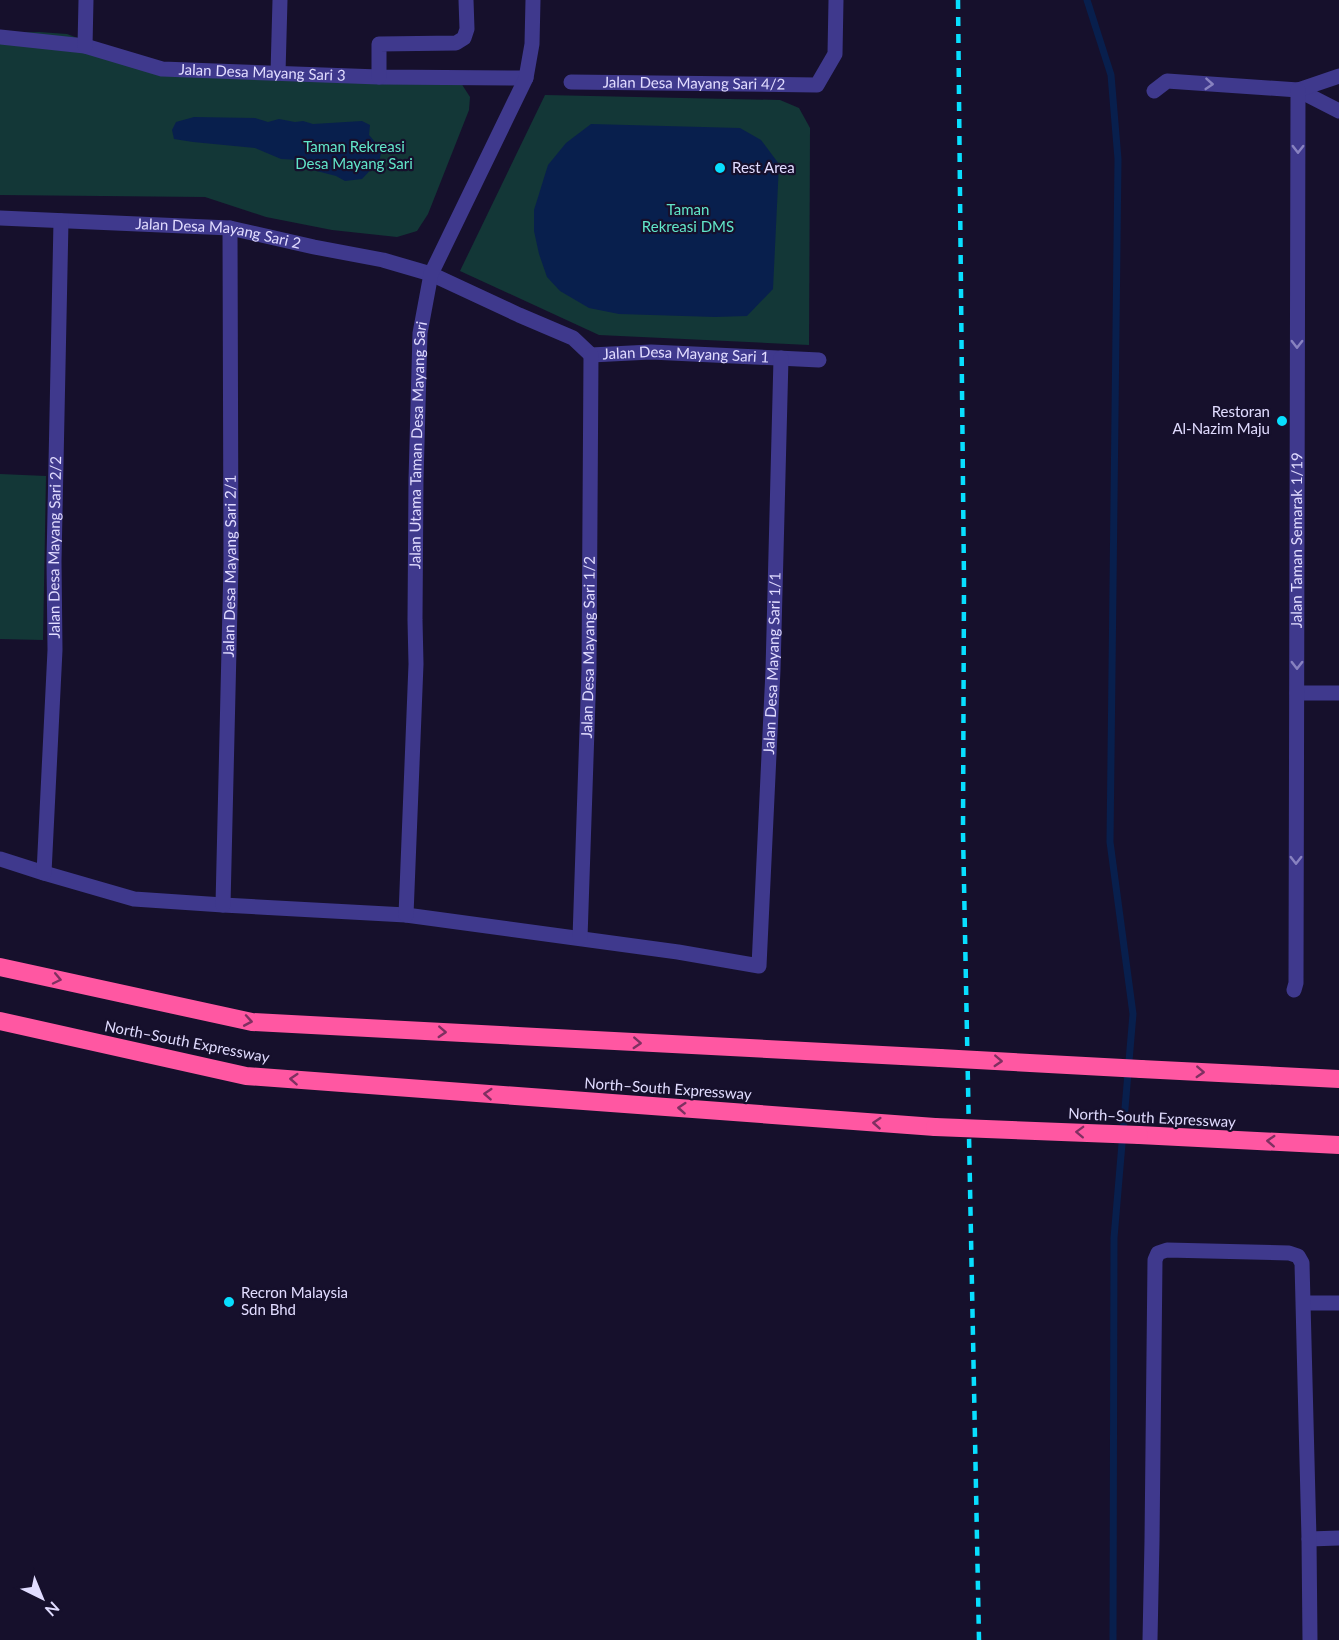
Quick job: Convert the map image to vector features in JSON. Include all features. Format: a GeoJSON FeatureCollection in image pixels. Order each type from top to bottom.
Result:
{"type":"FeatureCollection","features":[{"type":"Feature","properties":{"kind":"highway"},"geometry":{"type":"LineString","coordinates":[[0,967],[252,1022],[1334,1079]]}},
{"type":"Feature","properties":{"kind":"highway","name":"North–South Expressway"},"geometry":{"type":"LineString","coordinates":[[0,1022],[246,1076],[935,1127],[1334,1144]]}},
{"type":"Feature","properties":{"kind":"street"},"geometry":{"type":"LineString","coordinates":[[85,46],[86,0]]}},
{"type":"Feature","properties":{"kind":"street"},"geometry":{"type":"LineString","coordinates":[[278,73],[279,0]]}},
{"type":"Feature","properties":{"kind":"street"},"geometry":{"type":"LineString","coordinates":[[380,77],[379,44],[456,43],[464,38],[467,29],[466,0]]}},
{"type":"Feature","properties":{"kind":"street","name":"Jalan Utama Taman Desa Mayang Sari"},"geometry":{"type":"LineString","coordinates":[[406,915],[416,664],[416,480],[420,333],[431,274],[526,78],[532,44],[533,0]]}},
{"type":"Feature","properties":{"kind":"street","name":"Jalan Desa Mayang Sari 4/2"},"geometry":{"type":"LineString","coordinates":[[571,82],[817,86],[835,54],[836,0]]}},
{"type":"Feature","properties":{"kind":"street","name":"Jalan Desa Mayang Sari 3"},"geometry":{"type":"LineString","coordinates":[[0,37],[85,46],[162,69],[380,77],[526,78]]}},
{"type":"Feature","properties":{"kind":"street"},"geometry":{"type":"LineString","coordinates":[[1154,91],[1167,81],[1298,90],[1339,76]]}},
{"type":"Feature","properties":{"kind":"street"},"geometry":{"type":"LineString","coordinates":[[1298,90],[1339,111]]}},
{"type":"Feature","properties":{"kind":"street","name":"Jalan Taman Semarak 1/19"},"geometry":{"type":"LineString","coordinates":[[1294,990],[1296,983],[1298,90]]}},
{"type":"Feature","properties":{"kind":"street","name":"Jalan Desa Mayang Sari 2"},"geometry":{"type":"LineString","coordinates":[[0,218],[230,228],[383,260],[431,274]]}},
{"type":"Feature","properties":{"kind":"street","name":"Jalan Desa Mayang Sari 2/2"},"geometry":{"type":"LineString","coordinates":[[44,873],[56,650],[54,561],[61,220]]}},
{"type":"Feature","properties":{"kind":"street","name":"Jalan Desa Mayang Sari 2/1"},"geometry":{"type":"LineString","coordinates":[[223,905],[231,564],[230,228]]}},
{"type":"Feature","properties":{"kind":"street","name":"Jalan Desa Mayang Sari 1"},"geometry":{"type":"LineString","coordinates":[[431,274],[573,338],[591,355],[651,352],[819,360]]}},
{"type":"Feature","properties":{"kind":"street","name":"Jalan Desa Mayang Sari 1/2"},"geometry":{"type":"LineString","coordinates":[[580,938],[589,670],[591,355]]}},
{"type":"Feature","properties":{"kind":"street","name":"Jalan Desa Mayang Sari 1/1"},"geometry":{"type":"LineString","coordinates":[[580,938],[759,966],[773,670],[781,358]]}},
{"type":"Feature","properties":{"kind":"street"},"geometry":{"type":"LineString","coordinates":[[1297,693],[1339,693]]}},
{"type":"Feature","properties":{"kind":"street"},"geometry":{"type":"LineString","coordinates":[[0,859],[134,899],[406,915],[580,938]]}},
{"type":"Feature","properties":{"kind":"street"},"geometry":{"type":"LineString","coordinates":[[1150,1640],[1155,1260],[1158,1253],[1167,1250],[1289,1253],[1298,1256],[1302,1263],[1310,1640]]}},
{"type":"Feature","properties":{"kind":"street"},"geometry":{"type":"LineString","coordinates":[[1304,1303],[1339,1303]]}},
{"type":"Feature","properties":{"kind":"street"},"geometry":{"type":"LineString","coordinates":[[1309,1539],[1339,1539]]}},
{"type":"Feature","properties":{"kind":"green space","name":"Taman Rekreasi Desa Mayang Sari"},"geometry":{"type":"Polygon","coordinates":[[[0,33],[67,34],[160,74],[461,83],[470,97],[469,110],[428,214],[417,231],[397,237],[332,230],[266,217],[205,197],[0,195],[0,33]]]}},
{"type":"Feature","properties":{"kind":"green space","name":"Taman Rekreasi DMS"},"geometry":{"type":"Polygon","coordinates":[[[545,95],[780,100],[799,108],[810,128],[809,345],[599,335],[460,271],[545,95]]]}},
{"type":"Feature","properties":{"kind":"green space"},"geometry":{"type":"Polygon","coordinates":[[[0,474],[46,476],[43,640],[0,639],[0,474]]]}},
{"type":"Feature","properties":{"kind":"water"},"geometry":{"type":"Polygon","coordinates":[[[194,117],[255,118],[268,122],[279,119],[313,124],[362,121],[370,125],[369,135],[381,154],[379,161],[362,179],[345,181],[336,176],[305,168],[299,160],[281,159],[255,148],[174,139],[172,130],[176,122],[194,117]]]}},
{"type":"Feature","properties":{"kind":"water"},"geometry":{"type":"Polygon","coordinates":[[[591,124],[740,128],[761,140],[779,164],[773,289],[747,316],[619,314],[589,308],[560,291],[547,277],[534,231],[534,210],[548,165],[566,143],[591,124]]]}},
{"type":"Feature","properties":{"kind":"waterway"},"geometry":{"type":"LineString","coordinates":[[1087,0],[1111,75],[1118,159],[1110,842],[1133,1014],[1114,1238],[1113,1640]]}},
{"type":"Feature","properties":{"kind":"railway"},"geometry":{"type":"LineString","coordinates":[[958,0],[964,582],[963,833],[979,1640]]}},
{"type":"Feature","properties":{"kind":"place","name":"Rest Area"},"geometry":{"type":"Point","coordinates":[720,168]}},
{"type":"Feature","properties":{"kind":"place","name":"Restoran Al-Nazim Maju"},"geometry":{"type":"Point","coordinates":[1282,421]}},
{"type":"Feature","properties":{"kind":"place","name":"Recron Malaysia Sdn Bhd"},"geometry":{"type":"Point","coordinates":[229,1302]}}]}
